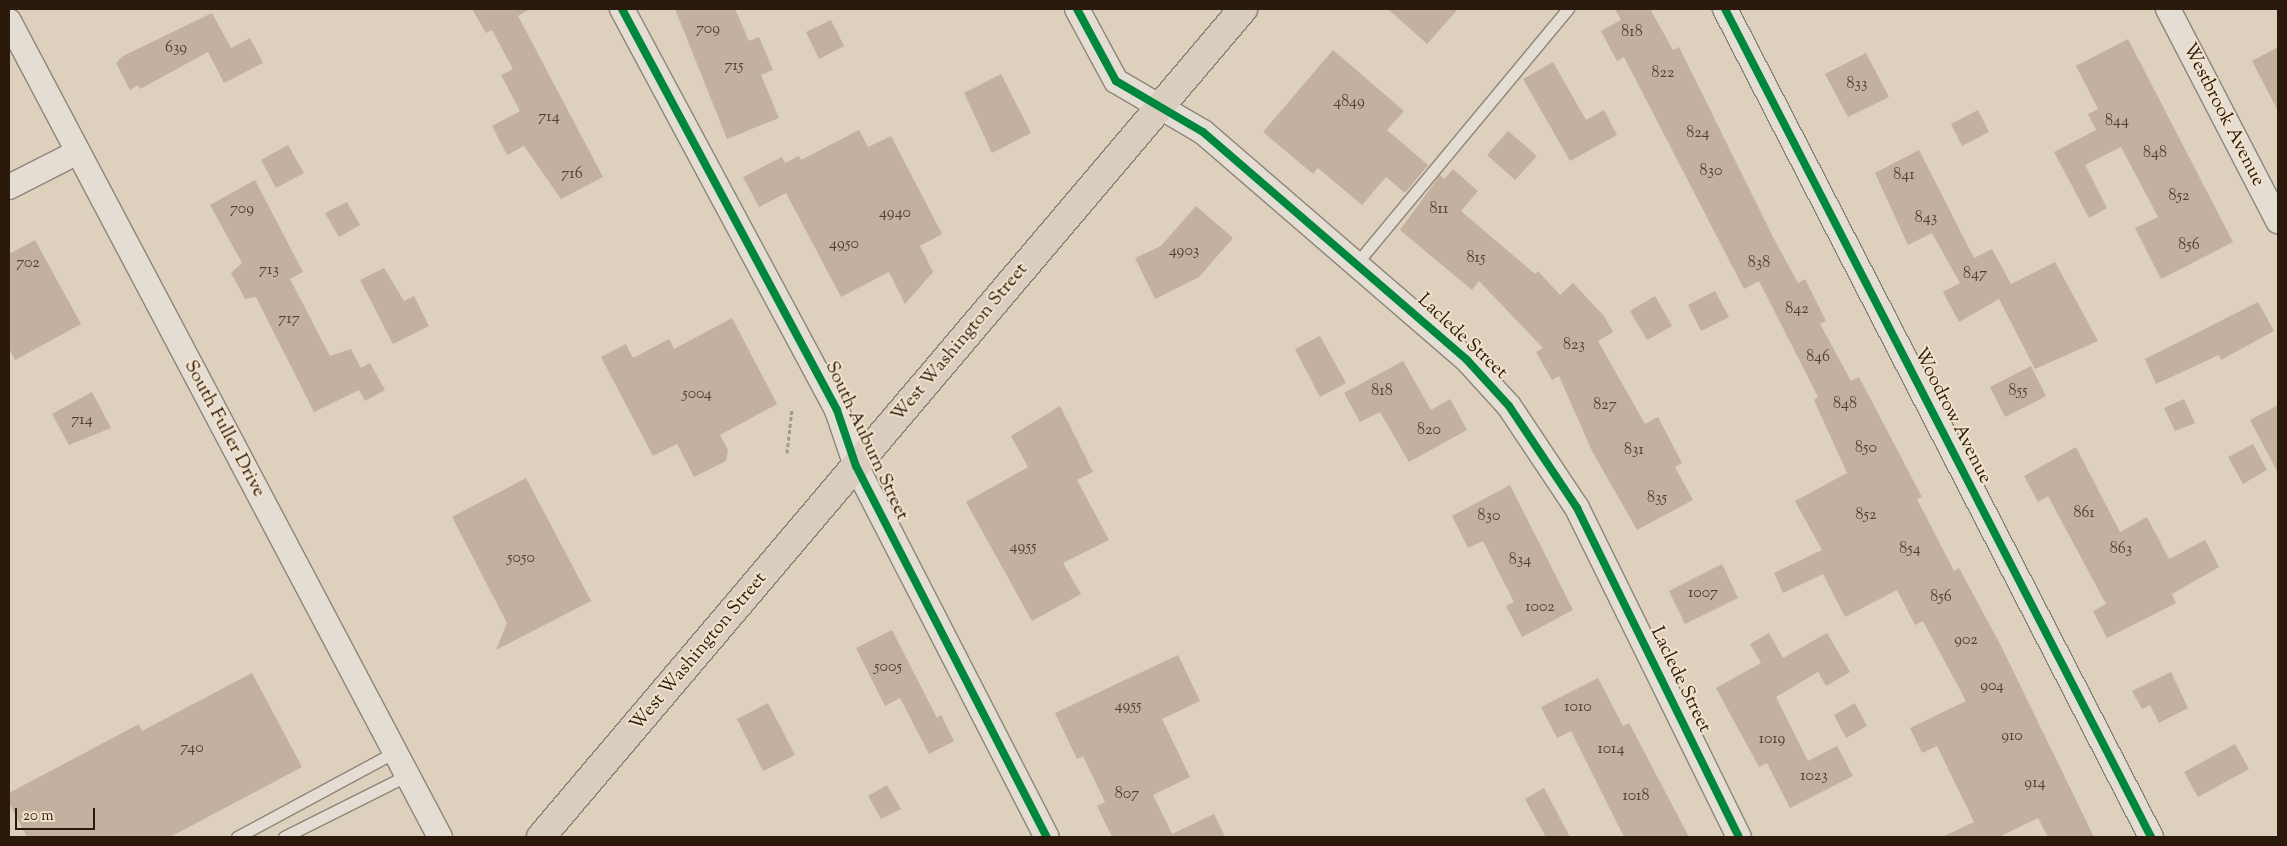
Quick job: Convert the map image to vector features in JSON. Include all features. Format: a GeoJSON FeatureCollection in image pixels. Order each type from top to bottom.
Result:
{"type":"FeatureCollection","features":[{"type":"Feature","properties":{"kind":"main road","name":"West Washington Street"},"geometry":{"type":"LineString","coordinates":[[541,837],[1243,9]]}},
{"type":"Feature","properties":{"kind":"street","name":"South Auburn Street"},"geometry":{"type":"LineString","coordinates":[[622,9],[837,410],[856,466],[1047,837]]}},
{"type":"Feature","properties":{"kind":"street","name":"Laclede Street"},"geometry":{"type":"LineString","coordinates":[[1077,9],[1112,77],[1203,132],[1467,360],[1546,454],[1577,508],[1740,837]]}},
{"type":"Feature","properties":{"kind":"street","name":"Woodrow Avenue"},"geometry":{"type":"LineString","coordinates":[[1725,9],[2151,837]]}},
{"type":"Feature","properties":{"kind":"street","name":"Westbrook Avenue"},"geometry":{"type":"LineString","coordinates":[[2168,9],[2278,221]]}},
{"type":"Feature","properties":{"kind":"street","name":"South Fuller Drive"},"geometry":{"type":"LineString","coordinates":[[9,21],[440,837]]}},
{"type":"Feature","properties":{"kind":"street"},"geometry":{"type":"LineString","coordinates":[[9,187],[78,152]]}},
{"type":"Feature","properties":{"kind":"lane"},"geometry":{"type":"LineString","coordinates":[[1356,264],[1568,9]]}},
{"type":"Feature","properties":{"kind":"lane"},"geometry":{"type":"LineString","coordinates":[[238,837],[395,752]]}},
{"type":"Feature","properties":{"kind":"lane"},"geometry":{"type":"LineString","coordinates":[[284,837],[408,775]]}},
{"type":"Feature","properties":{"kind":"path"},"geometry":{"type":"LineString","coordinates":[[787,453],[792,409]]}},
{"type":"Feature","properties":{"kind":"building"},"geometry":{"type":"Polygon","coordinates":[[[472,9],[530,9],[518,16],[603,177],[561,199],[524,146],[507,155],[492,126],[520,111],[501,75],[513,69],[492,30],[486,33],[472,9]]]}},
{"type":"Feature","properties":{"kind":"building"},"geometry":{"type":"Polygon","coordinates":[[[675,9],[735,9],[749,41],[759,37],[773,70],[761,75],[779,118],[727,139],[675,9]]]}},
{"type":"Feature","properties":{"kind":"building"},"geometry":{"type":"Polygon","coordinates":[[[1388,9],[1458,9],[1427,44],[1388,9]]]}},
{"type":"Feature","properties":{"kind":"building"},"geometry":{"type":"Polygon","coordinates":[[[1615,9],[1650,9],[1673,50],[1679,47],[1774,239],[1798,283],[1805,279],[1826,321],[1820,324],[1851,381],[1859,377],[1922,497],[1917,499],[1954,571],[1959,568],[2000,644],[2094,837],[2048,837],[2038,818],[1999,837],[1942,837],[1974,822],[1937,746],[1922,753],[1910,728],[1966,701],[1923,621],[1915,625],[1897,590],[1845,617],[1823,574],[1783,593],[1774,573],[1822,550],[1795,501],[1847,473],[1814,400],[1818,397],[1759,281],[1744,289],[1624,57],[1617,61],[1601,31],[1621,20],[1615,9]]]}},
{"type":"Feature","properties":{"kind":"building"},"geometry":{"type":"Polygon","coordinates":[[[212,13],[231,48],[250,38],[263,63],[224,83],[208,52],[140,89],[138,85],[130,90],[116,63],[123,56],[212,13]]]}},
{"type":"Feature","properties":{"kind":"building"},"geometry":{"type":"Polygon","coordinates":[[[831,20],[844,46],[819,59],[806,32],[831,20]]]}},
{"type":"Feature","properties":{"kind":"building"},"geometry":{"type":"Polygon","coordinates":[[[2128,39],[2233,242],[2161,279],[2135,228],[2158,217],[2121,147],[2085,165],[2107,208],[2089,218],[2054,152],[2096,130],[2088,114],[2098,109],[2076,66],[2128,39]]]}},
{"type":"Feature","properties":{"kind":"building"},"geometry":{"type":"Polygon","coordinates":[[[2278,47],[2278,111],[2252,61],[2278,47]]]}},
{"type":"Feature","properties":{"kind":"building"},"geometry":{"type":"Polygon","coordinates":[[[1333,50],[1404,111],[1387,130],[1428,165],[1405,193],[1386,177],[1362,205],[1318,168],[1313,174],[1263,132],[1333,50]]]}},
{"type":"Feature","properties":{"kind":"building"},"geometry":{"type":"Polygon","coordinates":[[[1866,53],[1889,97],[1848,117],[1825,74],[1866,53]]]}},
{"type":"Feature","properties":{"kind":"building"},"geometry":{"type":"Polygon","coordinates":[[[1553,62],[1586,120],[1604,110],[1617,135],[1570,161],[1523,79],[1553,62]]]}},
{"type":"Feature","properties":{"kind":"building"},"geometry":{"type":"Polygon","coordinates":[[[1001,74],[1031,133],[992,153],[964,93],[1001,74]]]}},
{"type":"Feature","properties":{"kind":"building"},"geometry":{"type":"Polygon","coordinates":[[[1978,110],[1989,132],[1962,146],[1951,124],[1978,110]]]}},
{"type":"Feature","properties":{"kind":"building"},"geometry":{"type":"Polygon","coordinates":[[[859,130],[868,147],[891,136],[942,234],[920,246],[933,272],[905,304],[889,272],[841,297],[786,193],[759,207],[743,177],[782,157],[785,163],[799,156],[801,160],[859,130]]]}},
{"type":"Feature","properties":{"kind":"building"},"geometry":{"type":"Polygon","coordinates":[[[1508,131],[1537,156],[1515,180],[1487,155],[1508,131]]]}},
{"type":"Feature","properties":{"kind":"building"},"geometry":{"type":"Polygon","coordinates":[[[288,145],[304,173],[276,188],[261,160],[288,145]]]}},
{"type":"Feature","properties":{"kind":"building"},"geometry":{"type":"Polygon","coordinates":[[[1919,150],[1974,258],[1992,249],[2011,284],[2055,262],[2098,341],[2035,369],[1999,299],[1959,322],[1943,292],[1960,283],[1932,233],[1908,245],[1875,173],[1919,150]]]}},
{"type":"Feature","properties":{"kind":"building"},"geometry":{"type":"Polygon","coordinates":[[[1453,169],[1478,191],[1461,211],[1535,274],[1538,271],[1560,295],[1573,283],[1604,316],[1613,332],[1598,341],[1645,424],[1658,417],[1682,463],[1675,467],[1693,500],[1637,530],[1592,451],[1559,376],[1552,380],[1536,352],[1543,348],[1479,281],[1472,290],[1400,230],[1440,175],[1444,179],[1453,169]]]}},
{"type":"Feature","properties":{"kind":"building"},"geometry":{"type":"Polygon","coordinates":[[[255,180],[303,272],[290,279],[330,356],[351,349],[361,368],[370,363],[385,390],[365,401],[359,390],[314,412],[256,297],[245,299],[231,273],[242,263],[210,205],[255,180]]]}},
{"type":"Feature","properties":{"kind":"building"},"geometry":{"type":"Polygon","coordinates":[[[347,202],[360,225],[339,237],[325,213],[347,202]]]}},
{"type":"Feature","properties":{"kind":"building"},"geometry":{"type":"Polygon","coordinates":[[[1196,206],[1233,238],[1199,277],[1155,299],[1135,258],[1161,246],[1196,206]]]}},
{"type":"Feature","properties":{"kind":"building"},"geometry":{"type":"Polygon","coordinates":[[[35,240],[81,324],[15,360],[9,348],[9,254],[35,240]]]}},
{"type":"Feature","properties":{"kind":"building"},"geometry":{"type":"Polygon","coordinates":[[[384,268],[404,301],[414,296],[429,326],[393,344],[360,280],[384,268]]]}},
{"type":"Feature","properties":{"kind":"building"},"geometry":{"type":"Polygon","coordinates":[[[1715,291],[1729,317],[1701,331],[1688,305],[1715,291]]]}},
{"type":"Feature","properties":{"kind":"building"},"geometry":{"type":"Polygon","coordinates":[[[1655,296],[1672,326],[1647,340],[1630,311],[1655,296]]]}},
{"type":"Feature","properties":{"kind":"building"},"geometry":{"type":"Polygon","coordinates":[[[2258,302],[2274,331],[2221,360],[2219,355],[2156,384],[2145,359],[2258,302]]]}},
{"type":"Feature","properties":{"kind":"building"},"geometry":{"type":"Polygon","coordinates":[[[732,318],[777,404],[720,435],[728,450],[726,461],[694,477],[677,444],[653,456],[601,357],[626,344],[633,358],[669,339],[674,349],[732,318]]]}},
{"type":"Feature","properties":{"kind":"building"},"geometry":{"type":"Polygon","coordinates":[[[1320,336],[1346,383],[1320,397],[1295,349],[1320,336]]]}},
{"type":"Feature","properties":{"kind":"building"},"geometry":{"type":"Polygon","coordinates":[[[1403,361],[1431,410],[1450,399],[1467,430],[1409,462],[1380,412],[1360,422],[1344,393],[1403,361]]]}},
{"type":"Feature","properties":{"kind":"building"},"geometry":{"type":"Polygon","coordinates":[[[2031,366],[2046,396],[2005,417],[1990,387],[2031,366]]]}},
{"type":"Feature","properties":{"kind":"building"},"geometry":{"type":"Polygon","coordinates":[[[92,392],[111,428],[69,445],[52,414],[92,392]]]}},
{"type":"Feature","properties":{"kind":"building"},"geometry":{"type":"Polygon","coordinates":[[[2184,399],[2195,423],[2175,431],[2164,408],[2184,399]]]}},
{"type":"Feature","properties":{"kind":"building"},"geometry":{"type":"Polygon","coordinates":[[[2278,405],[2278,473],[2250,420],[2278,405]]]}},
{"type":"Feature","properties":{"kind":"building"},"geometry":{"type":"Polygon","coordinates":[[[1060,406],[1093,472],[1077,480],[1109,540],[1063,563],[1081,594],[1032,621],[966,502],[1028,467],[1011,436],[1060,406]]]}},
{"type":"Feature","properties":{"kind":"building"},"geometry":{"type":"Polygon","coordinates":[[[2253,444],[2267,470],[2243,484],[2228,457],[2253,444]]]}},
{"type":"Feature","properties":{"kind":"building"},"geometry":{"type":"Polygon","coordinates":[[[2076,447],[2120,532],[2147,517],[2169,559],[2205,540],[2219,567],[2172,594],[2176,603],[2107,638],[2093,611],[2106,604],[2048,496],[2038,502],[2024,476],[2076,447]]]}},
{"type":"Feature","properties":{"kind":"building"},"geometry":{"type":"Polygon","coordinates":[[[526,478],[591,601],[496,650],[507,623],[452,517],[526,478]]]}},
{"type":"Feature","properties":{"kind":"building"},"geometry":{"type":"Polygon","coordinates":[[[1510,485],[1573,610],[1522,637],[1506,606],[1514,602],[1483,541],[1468,548],[1452,516],[1510,485]]]}},
{"type":"Feature","properties":{"kind":"building"},"geometry":{"type":"Polygon","coordinates":[[[1722,564],[1738,598],[1685,624],[1669,591],[1722,564]]]}},
{"type":"Feature","properties":{"kind":"building"},"geometry":{"type":"Polygon","coordinates":[[[892,630],[937,718],[941,715],[954,741],[929,754],[900,698],[885,706],[856,648],[892,630]]]}},
{"type":"Feature","properties":{"kind":"building"},"geometry":{"type":"Polygon","coordinates":[[[1769,633],[1783,658],[1827,633],[1850,672],[1826,686],[1818,672],[1776,697],[1808,761],[1837,746],[1853,776],[1790,808],[1767,763],[1759,767],[1716,688],[1761,663],[1750,644],[1769,633]]]}},
{"type":"Feature","properties":{"kind":"building"},"geometry":{"type":"Polygon","coordinates":[[[1178,655],[1200,701],[1162,719],[1190,777],[1153,795],[1172,834],[1214,814],[1225,837],[1112,837],[1097,806],[1105,802],[1083,756],[1077,759],[1055,713],[1178,655]]]}},
{"type":"Feature","properties":{"kind":"building"},"geometry":{"type":"Polygon","coordinates":[[[2171,672],[2188,708],[2159,723],[2150,705],[2142,709],[2132,691],[2171,672]]]}},
{"type":"Feature","properties":{"kind":"building"},"geometry":{"type":"Polygon","coordinates":[[[252,673],[302,767],[170,837],[27,837],[9,803],[9,793],[139,724],[142,731],[252,673]]]}},
{"type":"Feature","properties":{"kind":"building"},"geometry":{"type":"Polygon","coordinates":[[[1598,678],[1623,726],[1629,723],[1689,837],[1624,837],[1571,731],[1557,738],[1541,707],[1598,678]]]}},
{"type":"Feature","properties":{"kind":"building"},"geometry":{"type":"Polygon","coordinates":[[[768,703],[795,755],[763,771],[737,719],[768,703]]]}},
{"type":"Feature","properties":{"kind":"building"},"geometry":{"type":"Polygon","coordinates":[[[1855,703],[1867,726],[1846,738],[1834,715],[1855,703]]]}},
{"type":"Feature","properties":{"kind":"building"},"geometry":{"type":"Polygon","coordinates":[[[2235,744],[2249,769],[2198,797],[2184,772],[2235,744]]]}},
{"type":"Feature","properties":{"kind":"building"},"geometry":{"type":"Polygon","coordinates":[[[887,785],[901,809],[881,819],[868,796],[887,785]]]}},
{"type":"Feature","properties":{"kind":"building"},"geometry":{"type":"Polygon","coordinates":[[[1544,788],[1570,837],[1546,837],[1525,799],[1544,788]]]}},
{"type":"Feature","properties":{"kind":"cycle path"},"geometry":{"type":"LineString","coordinates":[[622,9],[837,410],[856,466],[1047,837]]}},
{"type":"Feature","properties":{"kind":"cycle path"},"geometry":{"type":"LineString","coordinates":[[1077,9],[1116,81],[1203,132],[1467,360],[1509,406],[1577,508],[1739,837]]}},
{"type":"Feature","properties":{"kind":"cycle path"},"geometry":{"type":"LineString","coordinates":[[1725,9],[2151,837]]}}]}
